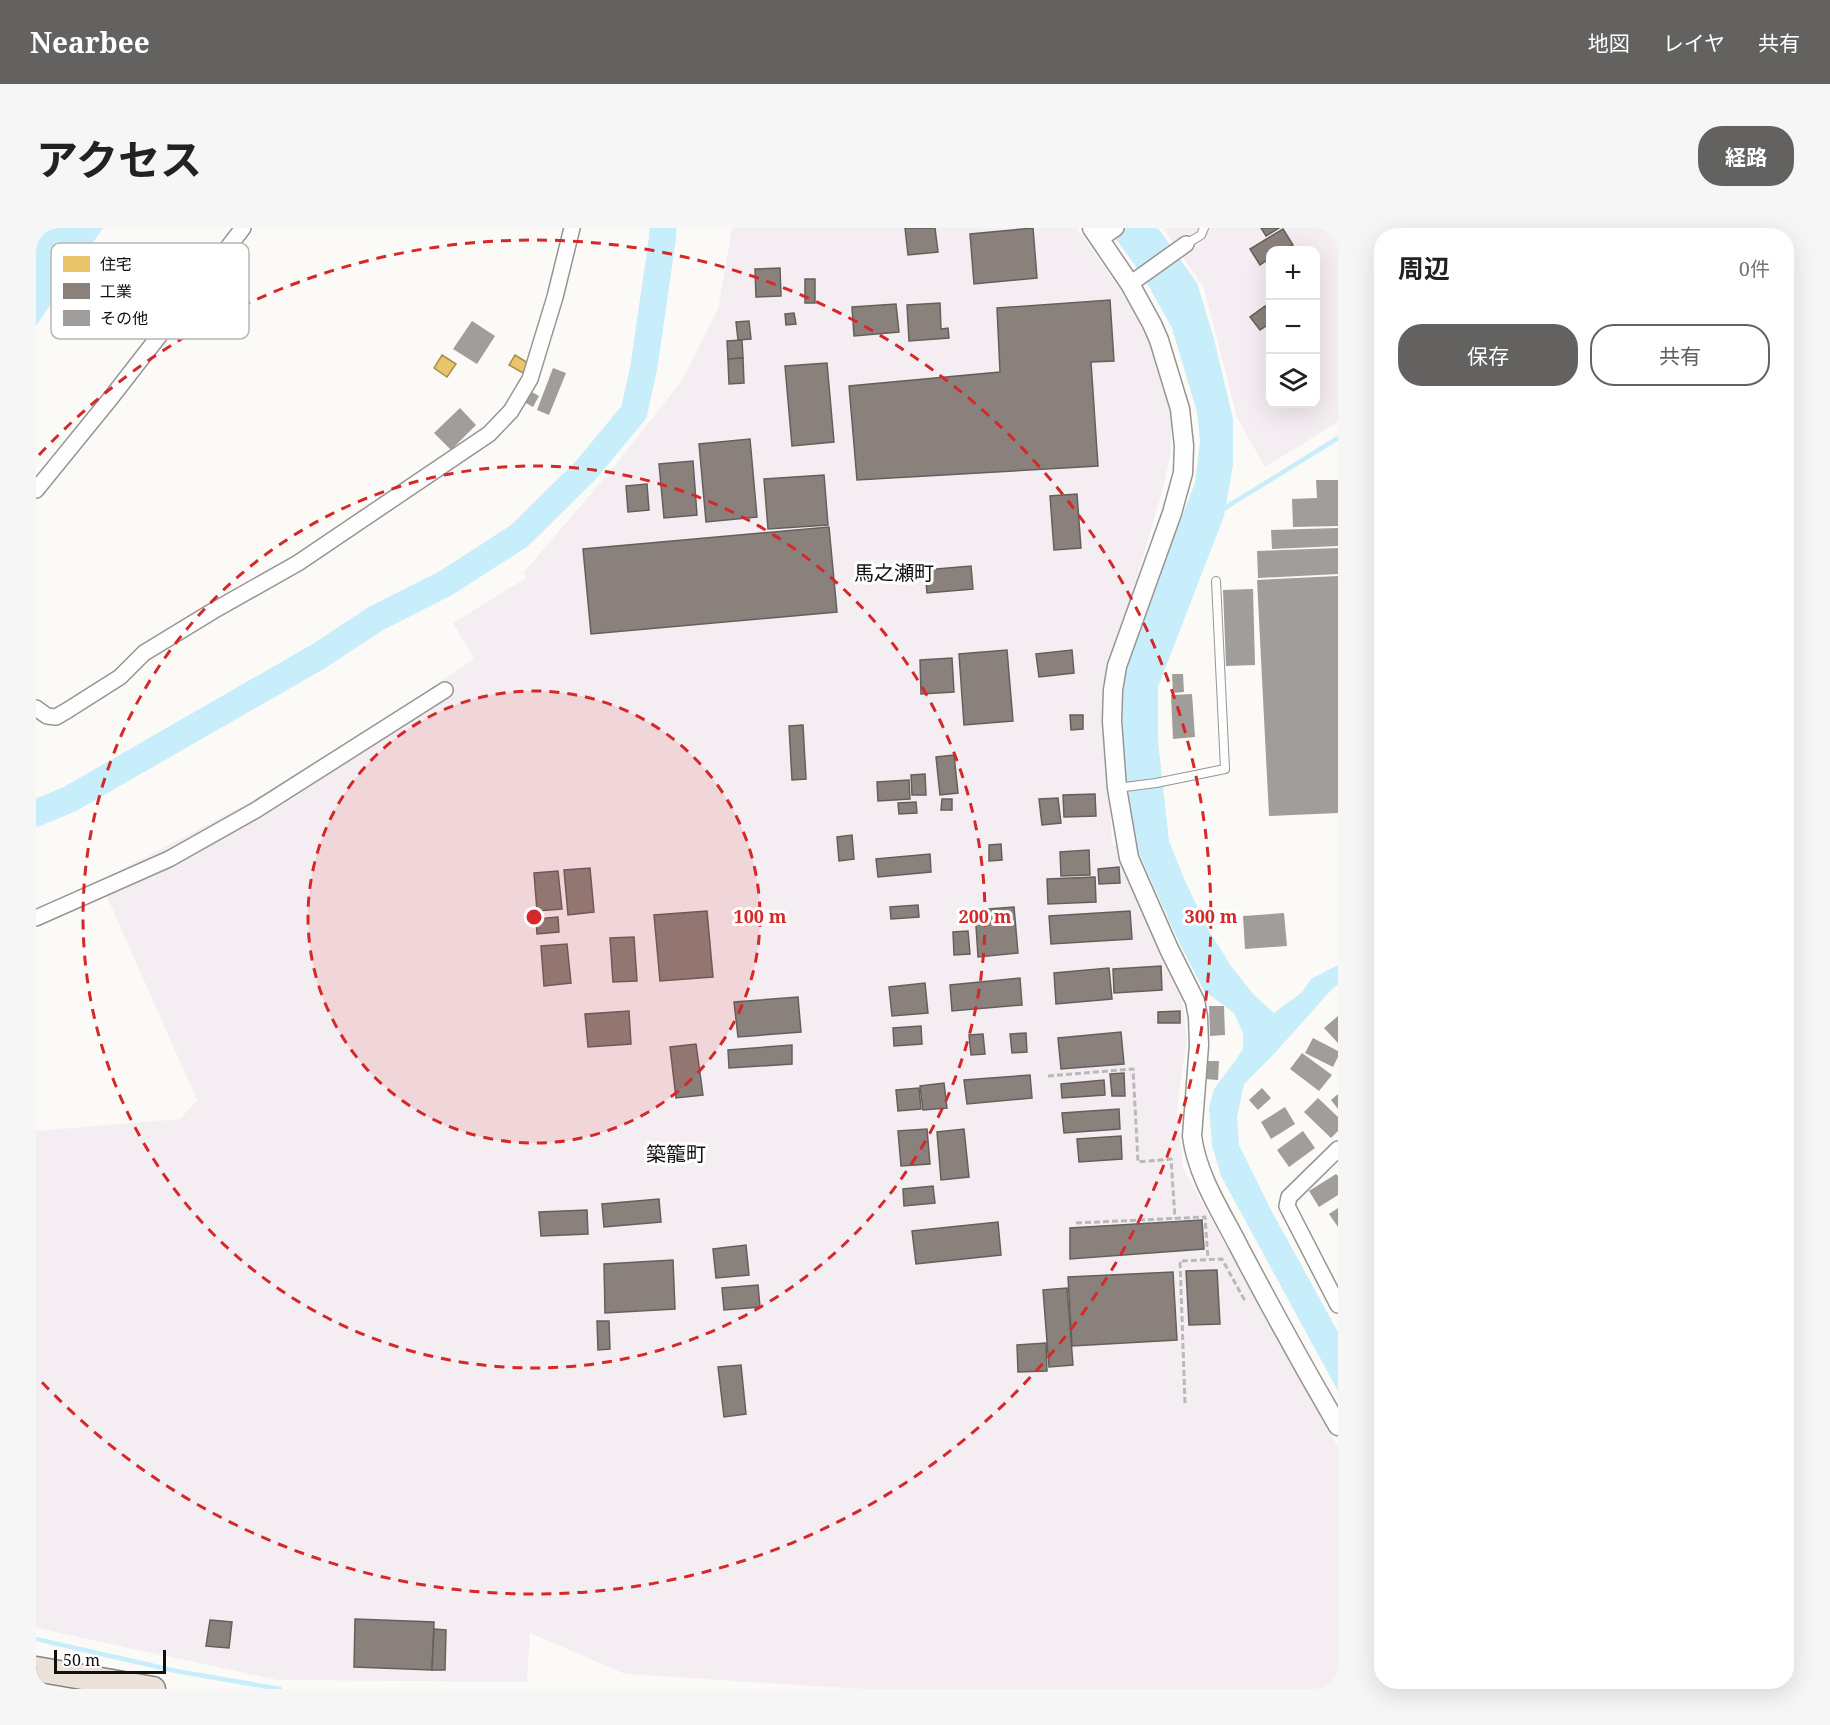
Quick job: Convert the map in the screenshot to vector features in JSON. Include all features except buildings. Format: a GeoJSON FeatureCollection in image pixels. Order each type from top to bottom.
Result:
{"type":"FeatureCollection","features":[{"type":"Feature","properties":{"kind":"highway"},"geometry":{"type":"LineString","coordinates":[[36,1669],[153,1689]]}},
{"type":"Feature","properties":{"kind":"street"},"geometry":{"type":"LineString","coordinates":[[231,243],[243,228]]}},
{"type":"Feature","properties":{"kind":"street"},"geometry":{"type":"LineString","coordinates":[[36,708],[47,716],[56,717],[68,710],[120,677],[144,653],[298,563],[489,434],[511,411],[530,379],[555,297],[572,228]]}},
{"type":"Feature","properties":{"kind":"street"},"geometry":{"type":"LineString","coordinates":[[1116,228],[1096,234],[1130,284],[1164,352],[1180,409],[1185,446],[1184,473],[1117,666],[1113,690],[1112,721],[1129,858],[1169,949],[1195,1001],[1199,1045],[1192,1136],[1205,1181],[1274,1315],[1338,1426]]}},
{"type":"Feature","properties":{"kind":"street"},"geometry":{"type":"LineString","coordinates":[[1130,284],[1186,244]]}},
{"type":"Feature","properties":{"kind":"street"},"geometry":{"type":"LineString","coordinates":[[36,490],[157,339]]}},
{"type":"Feature","properties":{"kind":"street"},"geometry":{"type":"LineString","coordinates":[[36,918],[169,859],[256,810],[445,690]]}},
{"type":"Feature","properties":{"kind":"street"},"geometry":{"type":"LineString","coordinates":[[1338,1149],[1289,1197],[1287,1206],[1338,1305]]}},
{"type":"Feature","properties":{"kind":"lane"},"geometry":{"type":"LineString","coordinates":[[1186,244],[1201,235],[1203,228]]}},
{"type":"Feature","properties":{"kind":"lane"},"geometry":{"type":"LineString","coordinates":[[1120,787],[1156,783],[1225,769],[1216,581]]}},
{"type":"Feature","properties":{"kind":"path"},"geometry":{"type":"LineString","coordinates":[[1048,1076],[1133,1069],[1138,1162],[1171,1159],[1174,1218]]}},
{"type":"Feature","properties":{"kind":"path"},"geometry":{"type":"LineString","coordinates":[[1076,1223],[1205,1217],[1208,1259]]}},
{"type":"Feature","properties":{"kind":"path"},"geometry":{"type":"LineString","coordinates":[[1185,1403],[1180,1261],[1221,1259],[1245,1301]]}},
{"type":"Feature","properties":{"kind":"shaded area"},"geometry":{"type":"Polygon","coordinates":[[[732,228],[1077,228],[1129,303],[1154,353],[1172,412],[1171,452],[1162,492],[1106,690],[1112,845],[1119,845],[1182,1000],[1187,1038],[1177,1106],[1183,1168],[1338,1447],[1338,1689],[862,1689],[625,1674],[530,1633],[527,1682],[278,1680],[36,1628],[36,1131],[180,1119],[197,1100],[100,881],[296,778],[474,659],[453,623],[526,578],[524,572],[612,469],[683,379],[718,309],[732,228]]]}},
{"type":"Feature","properties":{"kind":"shaded area"},"geometry":{"type":"Polygon","coordinates":[[[1163,228],[1338,228],[1338,422],[1265,467],[1237,418],[1204,288],[1163,228]]]}},
{"type":"Feature","properties":{"kind":"water"},"geometry":{"type":"Polygon","coordinates":[[[36,228],[103,228],[93,243],[51,243],[51,304],[36,326],[36,228]]]}},
{"type":"Feature","properties":{"kind":"water"},"geometry":{"type":"Polygon","coordinates":[[[1108,228],[1158,228],[1197,283],[1214,339],[1233,419],[1233,465],[1224,516],[1158,687],[1158,741],[1169,841],[1209,931],[1231,966],[1254,995],[1274,1013],[1302,992],[1311,979],[1338,965],[1338,985],[1244,1084],[1237,1117],[1239,1145],[1271,1210],[1338,1332],[1338,1391],[1221,1176],[1212,1145],[1209,1108],[1214,1089],[1243,1049],[1243,1033],[1234,1013],[1204,991],[1176,936],[1135,844],[1123,751],[1122,685],[1141,622],[1195,483],[1200,441],[1197,412],[1172,328],[1144,278],[1108,228]]]}},
{"type":"Feature","properties":{"kind":"waterway"},"geometry":{"type":"LineString","coordinates":[[36,813],[70,799],[319,656],[375,619],[446,583],[519,536],[586,470],[634,412],[644,366],[663,228]]}},
{"type":"Feature","properties":{"kind":"waterway"},"geometry":{"type":"LineString","coordinates":[[1220,511],[1338,438]]}},
{"type":"Feature","properties":{"kind":"waterway"},"geometry":{"type":"LineString","coordinates":[[36,1639],[176,1671],[280,1689]]}},
{"type":"Feature","properties":{"kind":"district","name":"馬之瀬町"},"geometry":{"type":"Point","coordinates":[894,572]}},
{"type":"Feature","properties":{"kind":"district","name":"築籠町"},"geometry":{"type":"Point","coordinates":[676,1153]}}]}
